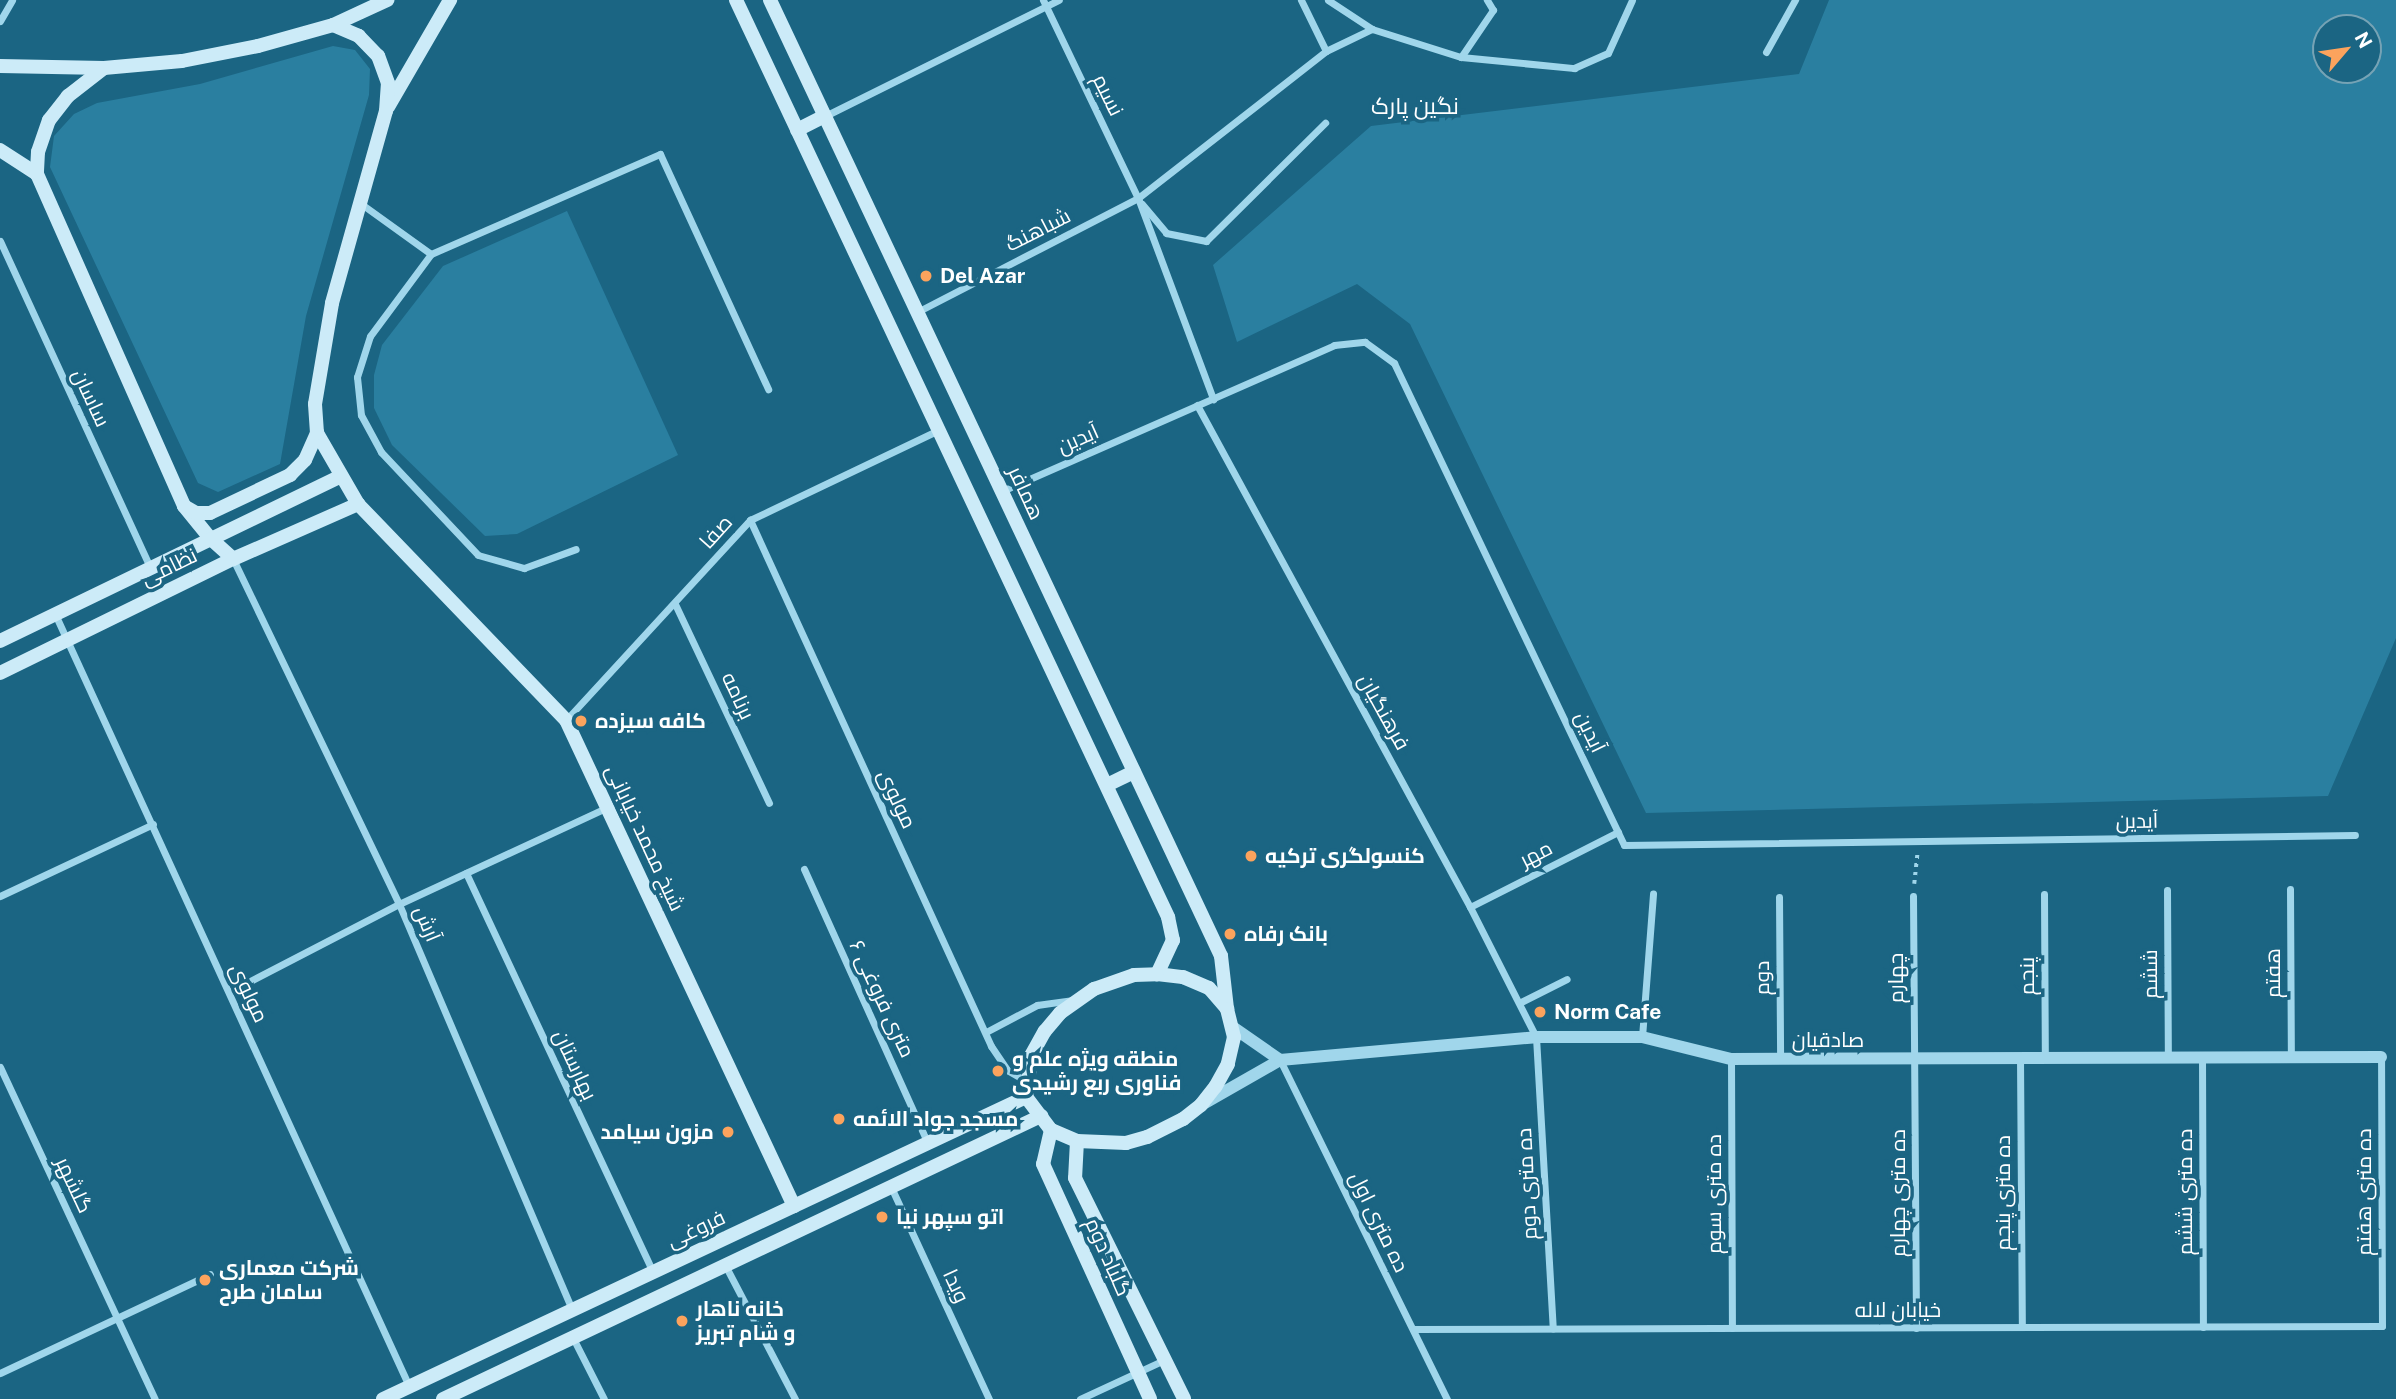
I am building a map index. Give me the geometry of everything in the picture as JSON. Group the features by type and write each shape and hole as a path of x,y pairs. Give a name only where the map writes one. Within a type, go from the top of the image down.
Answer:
{"main road":[{"path":"0,66 104,68 181,61 258,47 332,25 387,0"},
{"path":"386,111 450,0"},
{"path":"736,0 1168,917 1173,940 1157,974"},
{"name":"همافر","path":"770,0 1221,956 1227,1009"},
{"path":"184,506 197,513 210,513 290,475 305,460 317,433 315,404 332,303 386,111 388,83 378,56 359,36 332,25"},
{"path":"104,68 68,96 49,120 38,152 37,174 184,506 210,538 233,559"},
{"path":"797,130 825,116"},
{"path":"0,150 37,174"},
{"name":"شیخ محمد خیابانی","path":"317,433 358,504 566,720 794,1206"},
{"name":"نظامی","path":"0,641 340,477"},
{"name":"نظامی","path":"0,673 233,559 358,504"},
{"path":"1107,785 1134,772"},
{"path":"1134,975 1183,976 1209,988 1227,1009 1234,1028 1228,1064 1201,1105 1184,1119 1147,1137 1114,1144 1077,1141 1051,1130 1026,1097 1026,1081 1032,1054 1045,1031 1076,999 1113,981 1134,975"},
{"name":"فروغى","path":"383,1399 1026,1097"},
{"path":"443,1399 1041,1116"},
{"name":"گلباد دوم","path":"1051,1130 1042,1164 1150,1399"},
{"name":"گلباد دوم","path":"1077,1141 1076,1178 1184,1399"}],"street":[{"path":"0,21 12,0"},
{"path":"825,116 1044,3 1059,0"},
{"path":"1301,0 1326,51"},
{"path":"1328,0 1372,29 1461,57 1574,68 1608,53 1632,0"},
{"path":"1461,57 1493,10 1487,0"},
{"path":"1766,52 1796,0"},
{"name":"نسیم","path":"1044,3 1138,198"},
{"name":"شباهنگ","path":"917,312 1138,198 1326,51 1372,29"},
{"path":"1138,198 1166,233 1206,241 1325,123"},
{"path":"576,549 524,568 478,555 381,452 361,415 357,377 370,336 431,254 660,154 768,389"},
{"path":"1138,198 1213,398"},
{"path":"359,202 431,254"},
{"name":"ساسان","path":"0,241 151,570"},
{"path":"0,269 11,264"},
{"name":"آیدین","path":"1002,491 1334,345 1365,342 1394,363 1624,845 2355,835"},
{"name":"فرهنگیان","path":"1197,405 1471,907 1521,1002 1536,1037"},
{"name":"صفا","path":"566,720 750,520 939,430"},
{"name":"مولوی","path":"750,520 999,1061 1026,1081"},
{"name":"آرش","path":"233,559 399,904 572,1310"},
{"name":"برنامه","path":"675,604 769,803"},
{"name":"مولوی","path":"55,614 409,1387"},
{"path":"229,992 399,904 608,807"},
{"path":"0,896 153,824"},
{"name":"مهر","path":"1471,907 1618,832"},
{"name":"۶ متری فروغی","path":"804,869 928,1143"},
{"name":"بهارستان","path":"466,873 653,1272"},
{"name":"هفتم","path":"2290,889 2291,1057"},
{"name":"ششم","path":"2167,890 2168,1058"},
{"path":"1642,1037 1653,893"},
{"name":"پنجم","path":"2044,894 2045,1058"},
{"name":"چهارم","path":"1913,896 1914,1059"},
{"name":"دوم","path":"1779,897 1780,1059"},
{"path":"1521,1002 1567,979"},
{"path":"986,1032 1037,1005 1076,999"},
{"path":"1201,1105 1280,1060 1234,1028"},
{"name":"صادقیان","path":"1280,1060 1536,1037 1642,1037 1731,1059 2381,1057"},
{"name":"ده متری دوم","path":"1536,1037 1553,1329"},
{"name":"ده متری هفتم","path":"2381,1057 2382,1326"},
{"name":"ده متری پنجم","path":"2020,1058 2022,1327"},
{"name":"ده متری ششم","path":"2202,1058 2203,1327"},
{"name":"ده متری سوم","path":"1731,1059 1732,1328"},
{"name":"ده متری چهارم","path":"1914,1059 1916,1328"},
{"name":"ده متری اول","path":"1280,1060 1447,1399"},
{"name":"گلشهر","path":"0,1067 155,1399"},
{"name":"ویدا","path":"891,1187 989,1399"},
{"path":"726,1265 795,1399"},
{"path":"0,1373 211,1274"},
{"name":"خیابان لاله","path":"1413,1329 2382,1326"},
{"path":"573,1338 604,1399"},
{"path":"1080,1399 1165,1360"}],"path":[{"path":"1913,896 1917,841"}],"shaded area":[{"path":"1829,0 2396,0 2396,638 2328,796 1646,813 1410,324 1357,284 1237,342 1213,265 1371,126 1799,74"},
{"path":"333,46 355,50 370,69 369,95 306,316 280,464 218,492 198,483 50,167 54,136 74,114 97,103 200,84"},
{"path":"567,211 678,455 517,534 485,536 392,445 374,408 374,375 382,345 443,266"}],"place":[{"name":"Del Azar","path":"926,276"},
{"name":"کافه سیزده","path":"581,721"},
{"name":"کنسولگری ترکیه","path":"1251,856"},
{"name":"بانک رفاه","path":"1230,934"},
{"name":"Norm Cafe","path":"1540,1012"},
{"name":"منطقه ویژه علم و فناوری ربع رشیدی","path":"998,1071"},
{"name":"مسجد جواد الائمه","path":"839,1119"},
{"name":"مزون سیامد","path":"728,1132"},
{"name":"اتو سپهر نیا","path":"882,1217"},
{"name":"شرکت معماری سامان طرح","path":"205,1280"},
{"name":"خانه ناهار و شام تبریز","path":"682,1321"}],"district":[{"name":"نگین پارک","path":"1415,106"}]}
